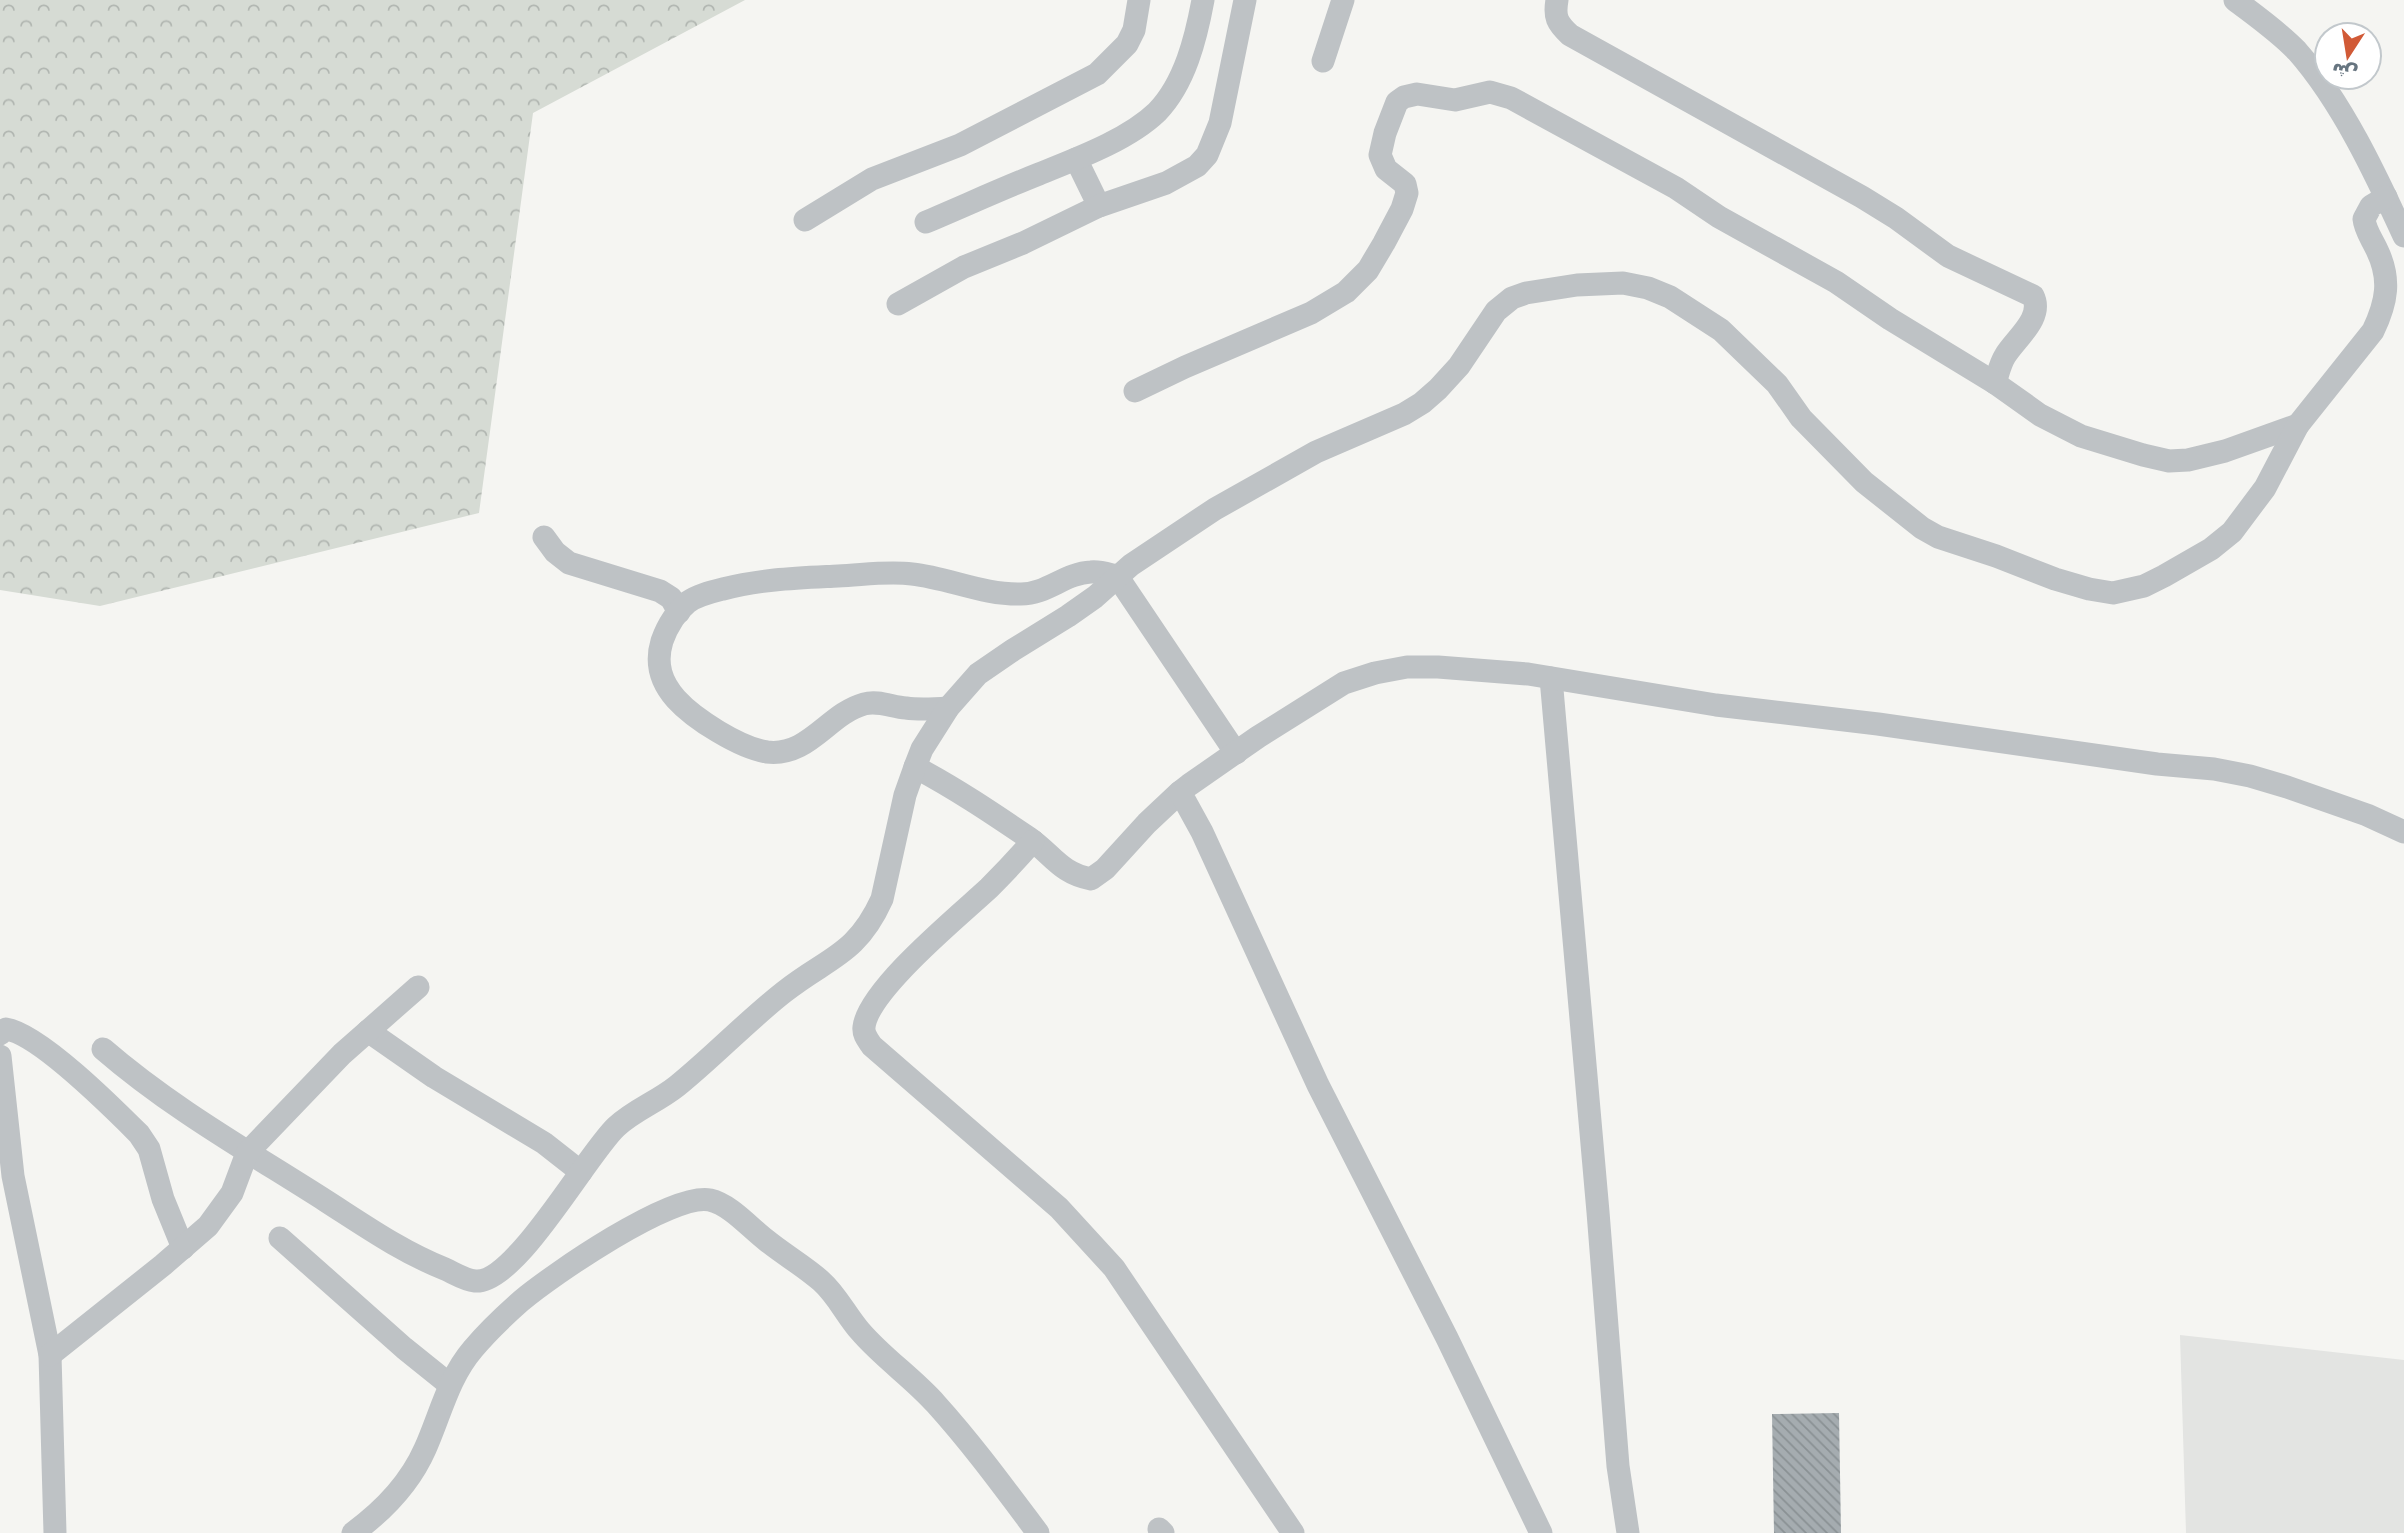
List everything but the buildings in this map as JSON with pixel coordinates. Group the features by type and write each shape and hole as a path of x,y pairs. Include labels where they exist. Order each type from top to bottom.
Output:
{"street":[{"path":"805,220 872,179 960,145 1097,74 1126,44 1134,30 1139,0"},
{"path":"926,222 1076,159 1131,131 1156,113 1183,69 1196,38 1203,0"},
{"path":"898,304 964,267 1024,243 1098,206 1179,176 1197,166 1207,155 1220,123 1245,0"},
{"path":"1323,61 1343,0"},
{"path":"1557,0 1555,18 1570,34 1861,197 1948,256 2033,296 2036,304 2031,322 2005,356 1995,383"},
{"path":"2235,0 2296,50 2319,80 2366,157 2404,236"},
{"path":"1135,391 1311,313 1346,292 1368,270 1405,200 1405,184 1386,169 1380,155 1397,102 1413,94 1455,100 1490,92 1511,98 1676,188 1719,217 1836,282 1890,319 1995,383 2040,415 2081,436 2169,461 2207,456 2298,425"},
{"path":"1076,159 1098,206"},
{"path":"103,1049 144,1082 247,1153 383,1239 422,1260 474,1281 490,1276 522,1250 614,1129 631,1114 674,1088 782,993 838,957 856,942 882,899 905,795 922,749 948,708 964,689 986,669 1096,597 1117,576 1214,509 1316,452 1404,414 1422,403 1459,366 1496,311 1512,298 1526,293 1577,285 1623,283 1648,288 1670,297 1721,330 1777,384 1801,418 1864,482 1922,528 1938,537 2045,575 2101,592 2126,591 2164,576 2210,549 2232,532 2264,488 2298,425 2373,331 2385,302 2387,276 2364,219 2371,206 2386,197"},
{"path":"544,537 555,552 569,563 660,590 671,598 679,611"},
{"path":"948,708 864,704 855,707 807,742 790,750 766,751 751,748 721,732 680,703 664,682 658,658 671,621 689,602 707,593 751,582 886,573 912,574 979,590 1023,594 1045,590 1084,573 1093,572 1117,576 1236,753"},
{"path":"915,767 977,803 1033,841 1073,875 1091,879 1105,869 1180,792 1344,683 1407,667 1438,667 1528,674 1716,705 2214,769 2249,775 2299,791 2367,815 2404,832"},
{"path":"1551,678 1618,1466 1628,1533"},
{"path":"1180,792 1202,832 1318,1085 1447,1338 1541,1533"},
{"path":"1033,841 987,889 913,958 872,1007 866,1019 864,1034 873,1046 1059,1208 1114,1268 1293,1533"},
{"path":"50,1355 208,1226 226,1203 247,1153 342,1054 418,987"},
{"path":"0,1034 4,1029 9,1029 36,1042 139,1134 149,1149 163,1199 183,1248"},
{"path":"368,1031 442,1083 544,1143 582,1172"},
{"path":"0,1056 13,1176 50,1355 55,1533"},
{"path":"354,1533 383,1508 408,1479 426,1449 450,1385 470,1352 495,1325 523,1299 564,1269 653,1216 692,1200 709,1200 727,1208 827,1287 861,1332 934,1402 970,1443 1038,1533"},
{"path":"280,1238 404,1348 450,1385"}],"shaded area":[{"path":"2180,1335 2404,1360 2404,1533 2186,1533"}],"green space":[{"path":"0,0 745,0 533,113 479,513 100,606 0,590"}]}
